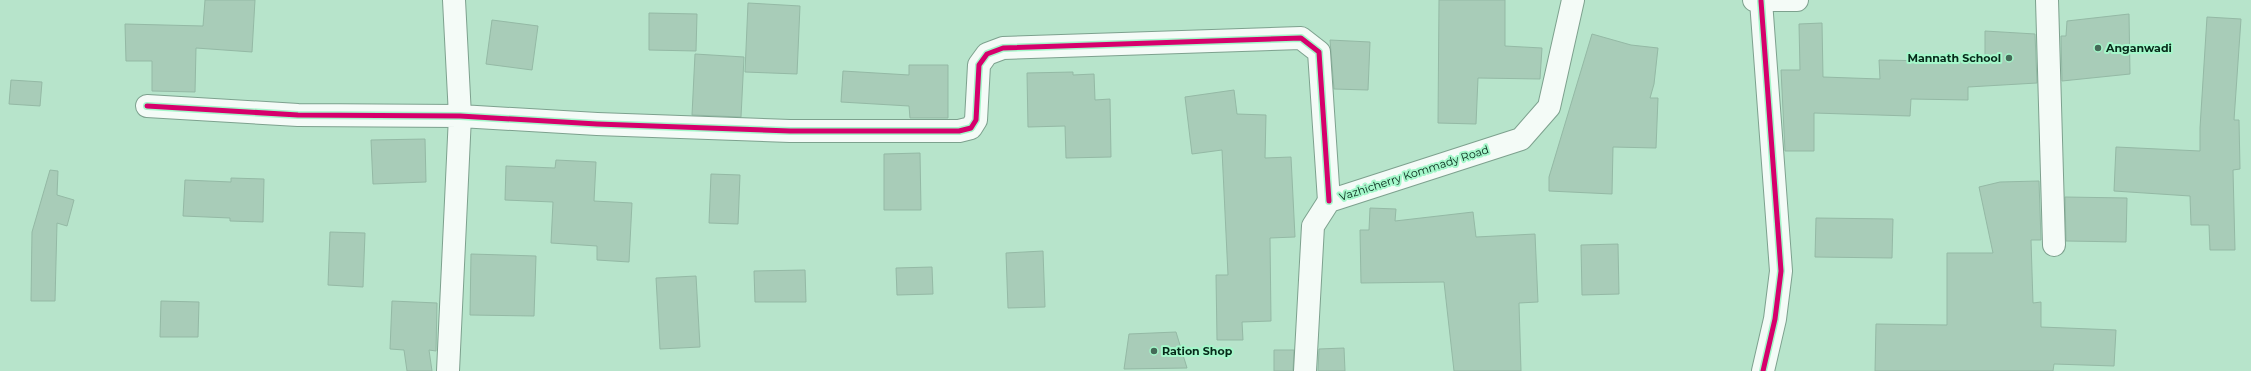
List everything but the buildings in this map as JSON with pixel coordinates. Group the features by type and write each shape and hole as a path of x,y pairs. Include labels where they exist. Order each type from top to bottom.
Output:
{"street":[{"path":"448,371 460,116 454,0"},
{"name":"Vazhicherry Kommady Road","path":"1305,371 1313,226 1329,201 1521,139 1549,106 1573,0"},
{"path":"1762,371 1775,319 1781,271 1758,0 1797,0"},
{"path":"2047,0 2054,246"},
{"path":"147,106 298,115 460,116 597,124 790,131 959,131 971,128 976,120 979,65 987,54 1003,48 1301,38 1319,52 1329,201"}],"cycle path":[{"path":"1761,1 1781,271 1775,319 1763,371"},
{"path":"147,106 298,115 460,116 597,124 790,131 959,131 971,128 976,120 979,65 987,54 1003,48 1301,38 1319,52 1329,201"}],"place":[{"name":"Anganwadi","path":"2098,48"},
{"name":"Mannath School","path":"2009,58"},
{"name":"Ration Shop","path":"1154,351"}]}
